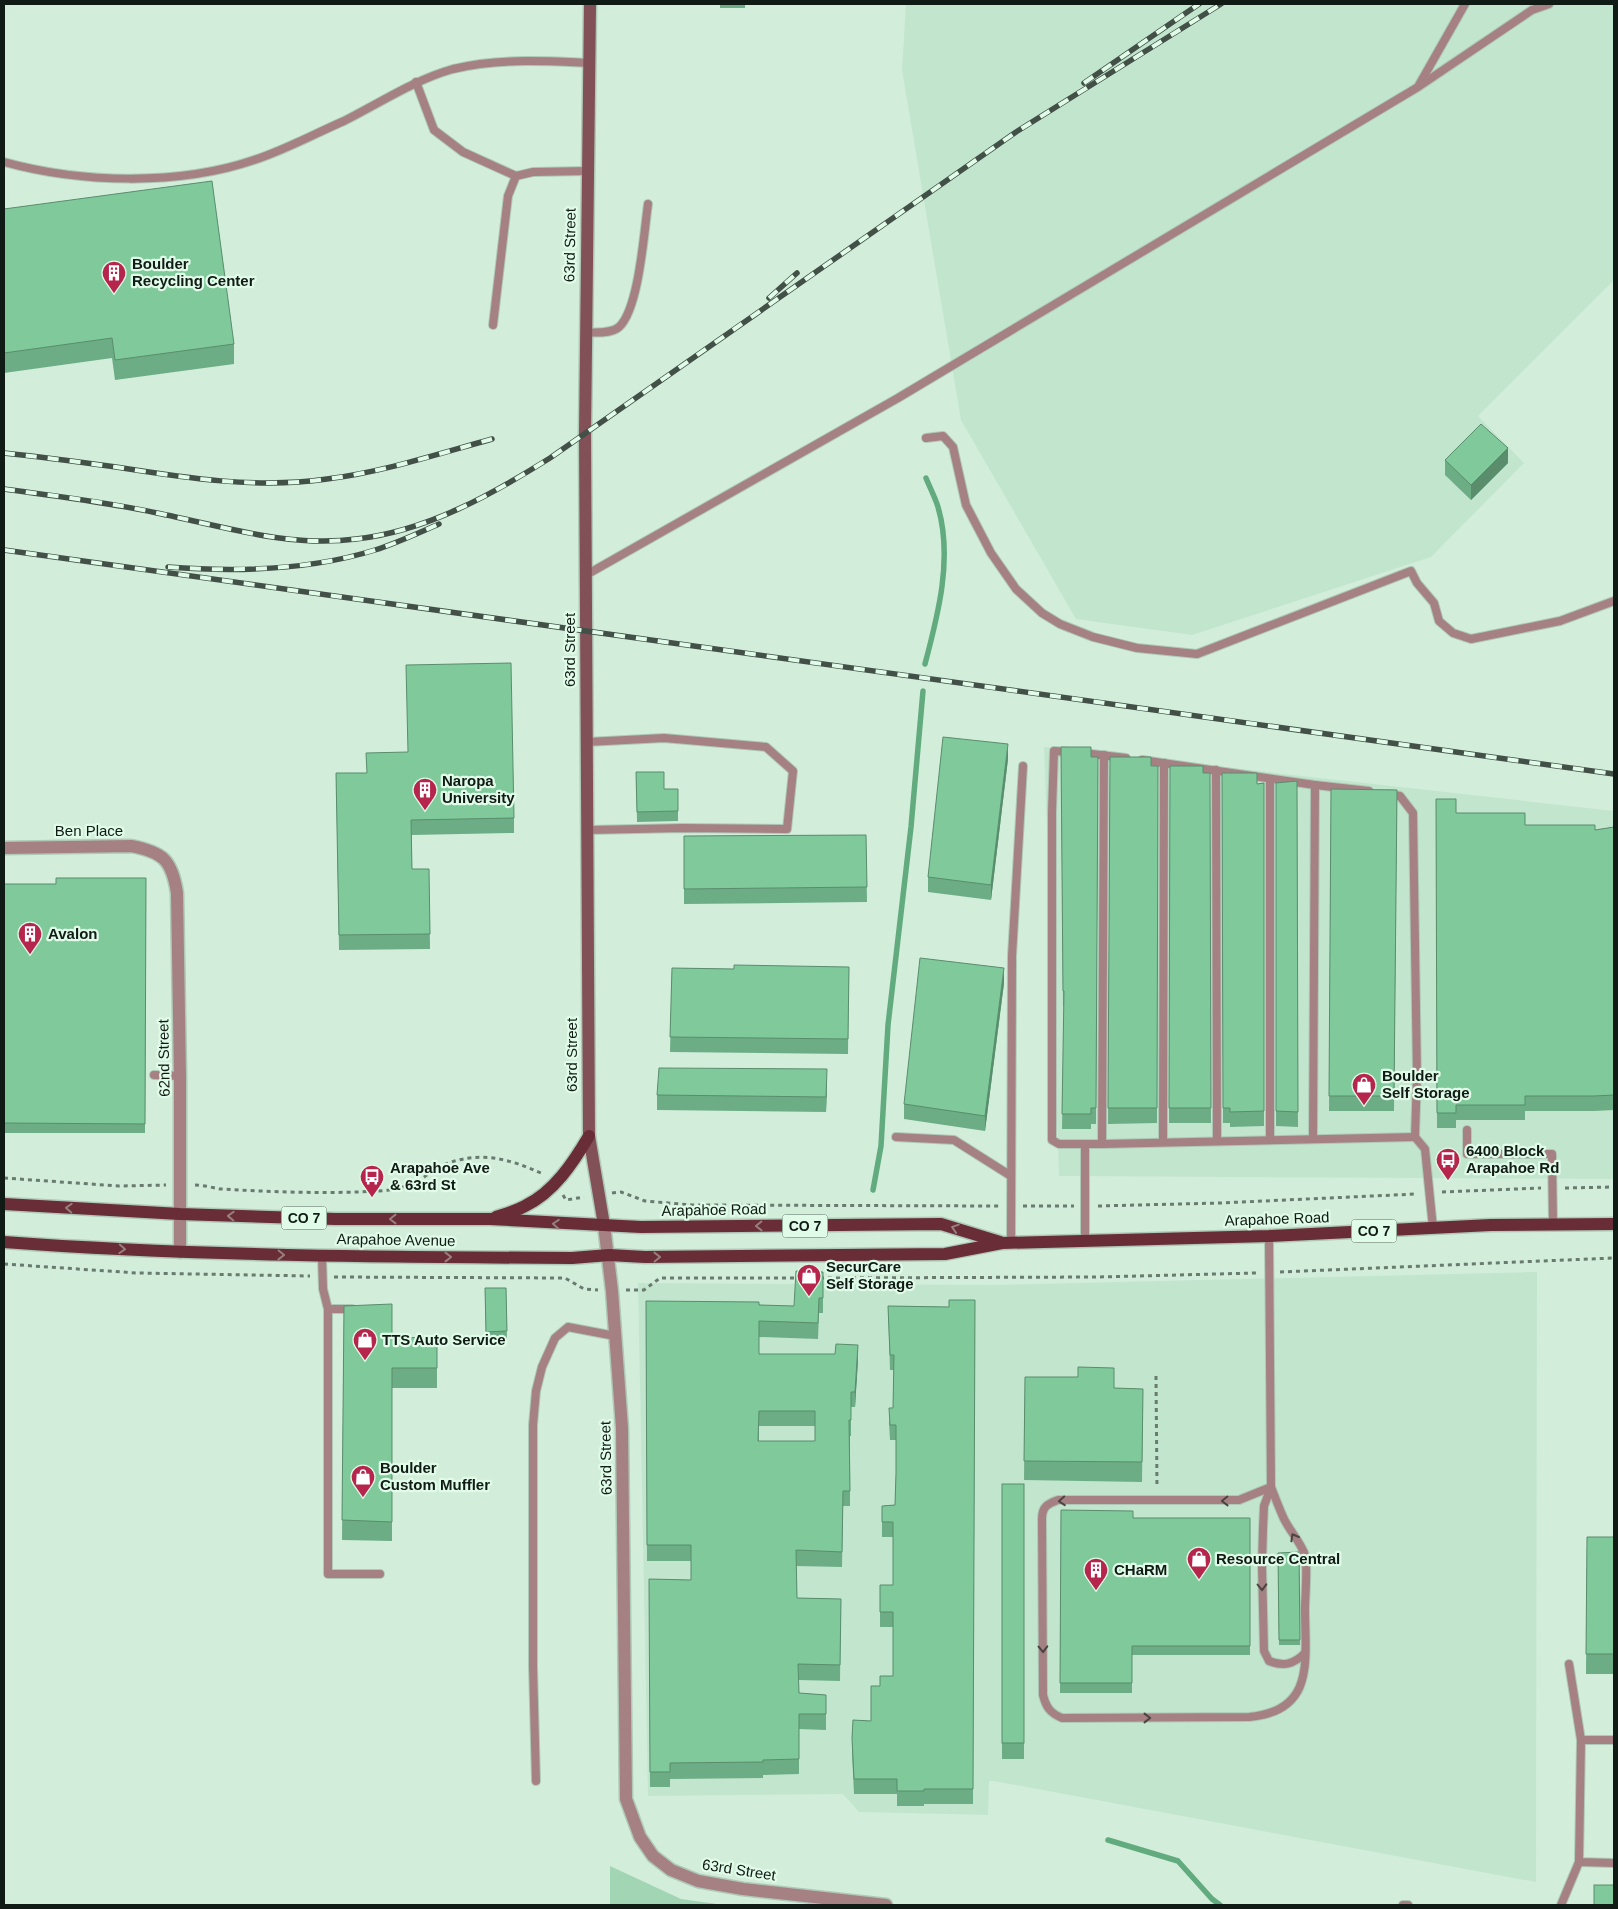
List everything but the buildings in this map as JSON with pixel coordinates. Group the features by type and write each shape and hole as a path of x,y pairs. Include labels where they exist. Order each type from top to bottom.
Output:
{"main road":[{"path":"490,1219 524,1207 538,1199 574,1162 589,1136"},
{"name":"Arapahoe Avenue","path":"4,1204 180,1214 335,1219 490,1219 567,1225 604,1225"},
{"name":"Arapahoe Road","path":"604,1225 650,1227 941,1224 1006,1243"},
{"name":"Arapahoe Road","path":"608,1255 655,1257 945,1254 1006,1243 1269,1236 1553,1224 1614,1224"},
{"name":"Arapahoe Avenue","path":"4,1242 180,1252 322,1256 572,1258 608,1255"}],"street":[{"name":"63rd Street","path":"590,4 586,333 589,1136 608,1255 622,1428 626,1799 640,1837 653,1856 671,1870 698,1881 743,1889 886,1905"},
{"name":"Ben Place","path":"4,848 130,846 146,849 158,855 169,864"},
{"name":"62nd Street","path":"169,864 175,879 177,893 180,1252"}],"lane":[{"path":"1418,87 1465,4"},
{"path":"586,575 860,420 1418,87 1532,10 1549,4"},
{"path":"4,162 28,169 119,180 189,176 253,160 269,154 370,108 416,82 454,69 510,60 589,63"},
{"path":"416,82 434,130 463,152 516,176 533,172 587,171"},
{"path":"493,326 508,196 516,176"},
{"path":"586,333 610,331 620,326 632,304 648,204"},
{"path":"926,438 943,436 953,447 966,505 991,553 1016,589 1042,613 1060,624 1093,637 1137,648 1197,654 1411,571 1434,603 1439,621 1453,633 1471,639 1560,621 1614,601"},
{"path":"587,742 664,738 766,747 793,771 786,829 683,828 588,830"},
{"path":"1415,1137 1102,1144 1059,1144 1052,1140 1052,812 1054,751 1104,755 1400,796 1413,813 1418,1076 1415,1137 1425,1148 1433,1228"},
{"path":"1102,1144 1104,755"},
{"path":"1163,1142 1164,764"},
{"path":"1006,1243 1011,1206 1012,956 1023,766"},
{"path":"1216,770 1217,1141"},
{"path":"1270,779 1270,1139"},
{"path":"1313,1138 1315,785"},
{"path":"154,1075 180,1076"},
{"path":"1467,1130 1467,1154 1552,1154 1553,1224"},
{"path":"896,1137 954,1140 1011,1176"},
{"path":"1085,1144 1085,1241"},
{"path":"1269,1236 1271,1487 1264,1506 1263,1529 1264,1650 1269,1661 1278,1664 1289,1664 1305,1653"},
{"path":"322,1256 323,1289 328,1309 328,1574 380,1574"},
{"path":"328,1309 364,1309"},
{"path":"536,1781 532,1541 533,1425 536,1392 542,1367 555,1338 568,1328 615,1336"},
{"path":"1271,1487 1283,1517 1305,1556 1305,1653 1302,1684 1293,1699 1281,1709 1266,1716 1249,1717 1062,1718 1055,1716 1046,1708 1043,1696 1042,1510 1047,1504 1058,1500 1238,1500 1271,1487"},
{"path":"1562,1905 1579,1862 1581,1740 1569,1664"},
{"path":"1581,1740 1614,1740"},
{"path":"1579,1862 1614,1863"}],"path":[{"path":"4,1178 119,1186 180,1184 207,1186 218,1189 272,1192 380,1191 412,1184 440,1166 470,1158 494,1156 519,1163 544,1175 554,1184 566,1200 622,1192 645,1202 692,1205 1085,1206 1220,1203 1429,1193 1614,1187"},
{"path":"814,1278 1098,1278 1614,1258"},
{"path":"4,1264 137,1273 565,1278 584,1289 612,1291 644,1290 660,1278 804,1278"},
{"path":"1156,1376 1157,1501"}],"shaded area":[{"path":"906,4 1614,4 1614,280 1478,416 1524,463 1431,557 1192,635 1076,619 961,420 902,70"},
{"name":"Boulder Self Storage","path":"1044,747 1614,811 1614,1179 1059,1176"},
{"path":"1537,1272 1536,1882 994,1781 989,1781 988,1815 859,1812 843,1794 648,1796 638,1283 993,1285"},
{"path":"610,1866 681,1899 724,1905 610,1905"}],"waterway":[{"path":"925,664 939,606 944,566 942,526 938,507 926,478"},
{"path":"873,1190 881,1146 888,1025 911,827 923,691"},
{"path":"1108,1840 1178,1861 1212,1899 1220,1905"}],"railway":[{"path":"1084,83 1199,4"},
{"path":"4,489 119,506 256,534 306,541 331,541 382,535 433,520 481,498 550,458 1016,132 1221,4"},
{"path":"769,298 797,273"},
{"path":"4,453 221,481 274,483 327,479 369,472 492,439"},
{"path":"168,567 246,569 325,562 375,550 439,524"},
{"path":"4,550 1614,774"}],"place":[{"name":"Boulder Recycling Center","path":"114,294"},
{"name":"Naropa University","path":"425,811"},
{"name":"Avalon","path":"30,955"},
{"name":"Boulder Self Storage","path":"1364,1106"},
{"name":"6400 Block Arapahoe Rd","path":"1448,1181"},
{"name":"Arapahoe Ave & 63rd St","path":"372,1198"},
{"name":"SecurCare Self Storage","path":"809,1297"},
{"name":"TTS Auto Service","path":"365,1361"},
{"name":"Boulder Custom Muffler","path":"363,1498"},
{"name":"Resource Central","path":"1199,1580"},
{"name":"CHaRM","path":"1096,1591"}]}
